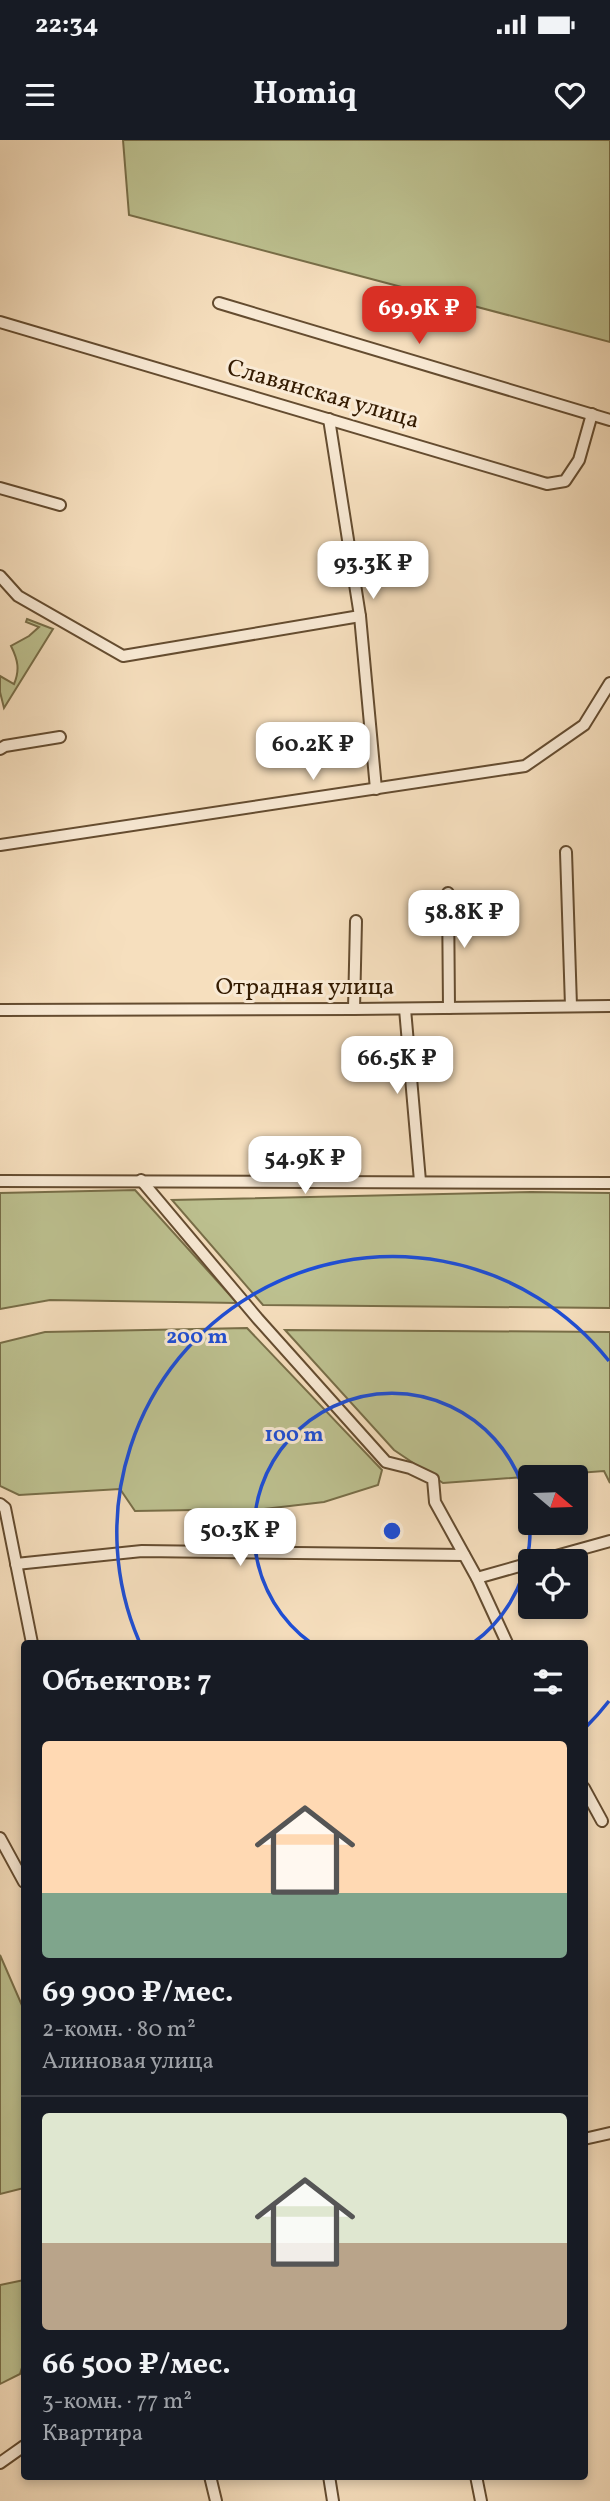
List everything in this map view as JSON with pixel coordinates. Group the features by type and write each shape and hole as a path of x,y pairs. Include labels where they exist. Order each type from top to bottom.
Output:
{"street":[{"path":"219,303 610,420"},
{"name":"Славянская улица","path":"0,322 547,484 565,481 579,460 592,414"},
{"path":"329,419 360,616 376,789"},
{"path":"0,488 60,505"},
{"path":"0,576 18,596 123,656 360,616"},
{"path":"0,845 525,766 584,725 610,683"},
{"path":"0,749 60,737"},
{"path":"566,852 570,1006"},
{"path":"448,893 449,1008"},
{"path":"354,1009 356,921"},
{"name":"Отрадная улица","path":"0,1010 610,1006"},
{"path":"405,1009 420,1181"},
{"path":"141,1180 258,1319 386,1462 410,1468 433,1479 435,1502 477,1578 506,1640"},
{"path":"0,1181 610,1183"},
{"path":"3,1506 31,1640"},
{"path":"581,1549 610,1541"},
{"path":"16,1564 142,1551 464,1555"},
{"path":"477,1578 518,1566"},
{"path":"588,1795 602,1821"},
{"path":"0,1838 21,1876"},
{"path":"588,2138 610,2133"},
{"path":"0,2463 21,2448"},
{"path":"211,2480 216,2501"},
{"path":"329,2480 332,2501"},
{"path":"477,2480 481,2501"}],"green space":[{"path":"123,140 610,140 610,342 129,215"},
{"path":"27,619 53,629 4,708 0,676 14,684 18,670 11,646 39,627 26,622"},
{"path":"135,1190 237,1303 50,1300 0,1309 0,1193"},
{"path":"531,1192 610,1193 610,1308 263,1305 172,1200"},
{"path":"247,1328 382,1470 378,1485 324,1502 264,1509 135,1511 120,1489 19,1495 0,1486 0,1343 45,1332"},
{"path":"285,1330 610,1332 610,1483 604,1471 588,1472 588,1465 518,1465 518,1477 443,1483 394,1450"},
{"path":"0,1955 21,2003 21,2189 0,2194"},
{"path":"21,2281 21,2371 20,2374 0,2384 0,2285"}]}
